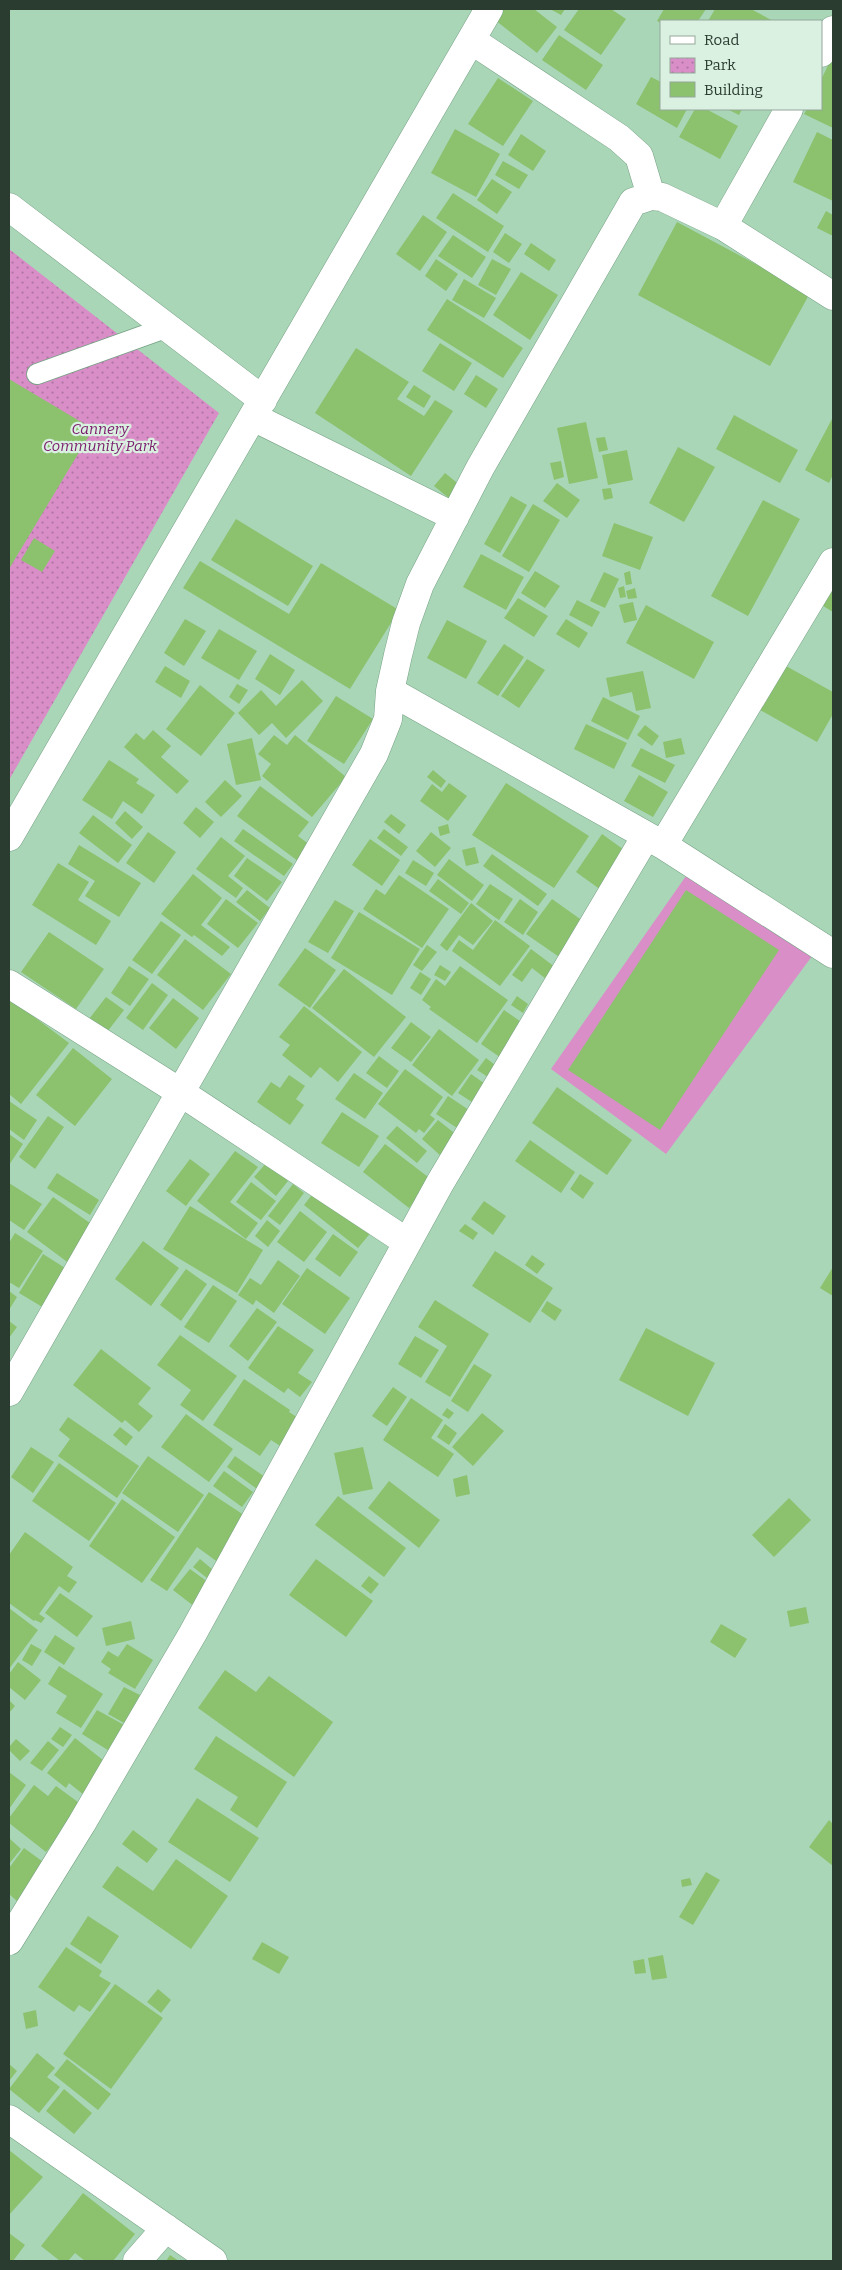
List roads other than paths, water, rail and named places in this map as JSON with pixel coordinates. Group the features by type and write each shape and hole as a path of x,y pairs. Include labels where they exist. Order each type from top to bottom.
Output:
{"street":[{"path":"9,837 489,9"},
{"path":"822,51 833,30"},
{"path":"471,40 620,138 639,156 651,196"},
{"path":"723,226 788,110"},
{"path":"9,1392 374,754 388,718 390,691 406,623 417,592 480,468 633,202 651,196 662,197 723,226 833,296"},
{"path":"9,207 168,327 258,408 455,517"},
{"path":"9,1941 82,1823 193,1633 440,1183 655,840 833,562"},
{"path":"390,691 655,840 833,954"},
{"path":"9,984 180,1092 407,1242"},
{"path":"9,2119 213,2261"},
{"path":"138,2261 166,2228"}],"lane":[{"path":"37,374 168,327"}],"park label":[{"name":"Cannery Community Park","path":"100,438"}]}
